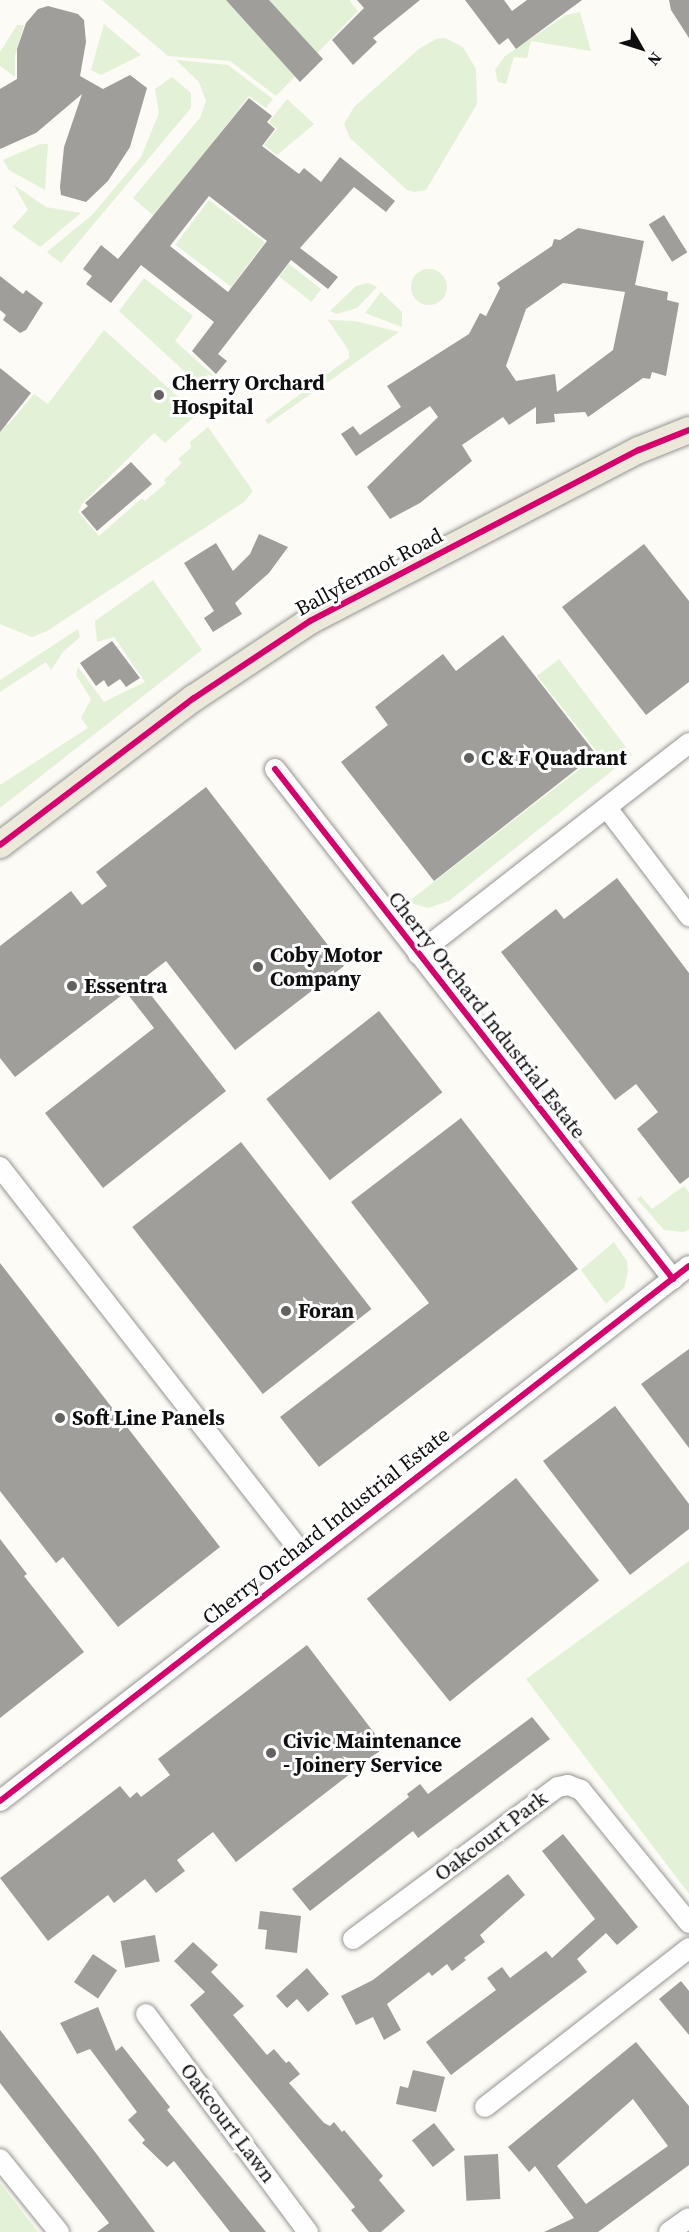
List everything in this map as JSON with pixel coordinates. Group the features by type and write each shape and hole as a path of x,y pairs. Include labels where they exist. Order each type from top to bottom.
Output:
{"main road":[{"name":"Ballyfermot Road","path":"0,845 194,698 310,621 639,450 689,430"}],"street":[{"name":"Cherry Orchard Industrial Estate","path":"418,954 689,743"},
{"name":"Cherry Orchard Industrial Estate","path":"275,769 673,1279"},
{"path":"607,807 689,916"},
{"name":"Cherry Orchard Industrial Estate","path":"0,1167 308,1561"},
{"name":"Cherry Orchard Industrial Estate","path":"0,1801 689,1266"},
{"name":"Oakcourt Park","path":"353,1939 558,1786 568,1785 581,1790 689,1923"},
{"path":"485,2107 689,1948"},
{"name":"Oakcourt Lawn","path":"146,2014 308,2232"},
{"path":"0,2159 59,2232"},
{"path":"669,2232 689,2218"}],"green space":[{"path":"102,0 349,0 358,11 276,96 230,61 168,56"},
{"path":"580,12 591,51 531,41 527,58 514,57 506,84 498,82 495,70 505,56 566,15"},
{"path":"104,24 141,55 101,75 91,70"},
{"path":"17,25 24,25 15,56 15,77 0,66 0,52"},
{"path":"445,38 463,47 476,69 477,104 426,190 414,192 407,190 350,138 344,124 354,107 419,49 436,39"},
{"path":"176,60 228,65 273,99 266,108 249,96 155,217 133,198 200,118 206,101 199,82"},
{"path":"172,77 191,93 191,108 61,263 47,252 92,215 141,157 159,113 155,89"},
{"path":"287,99 314,124 277,155 264,145 277,129 269,122"},
{"path":"40,144 48,144 45,190 9,170 3,160"},
{"path":"14,185 46,207 81,213 40,247 12,227 28,210"},
{"path":"209,200 265,242 231,287 175,245"},
{"path":"289,264 321,289 311,302 279,277"},
{"path":"429,269 442,274 447,287 442,300 429,305 416,300 411,287 416,274"},
{"path":"144,278 193,316 175,341 214,376 196,382 119,311"},
{"path":"368,283 377,287 357,308 337,314 330,311 356,286"},
{"path":"381,292 402,312 402,327 365,313"},
{"path":"328,320 355,321 399,332 268,424 265,420 349,358 349,351"},
{"path":"104,330 197,414 165,443 154,433 83,503 78,512 99,536 142,498 145,501 166,483 164,480 182,463 178,459 191,448 190,442 208,427 253,491 244,502 47,631 32,637 0,624 0,419 8,425 34,394 48,404"},
{"path":"153,580 202,650 0,808 0,785 88,728 81,718 91,699 76,675 78,667 104,702 145,682 114,637 97,642 95,621"},
{"path":"78,629 80,637 63,652 51,670 46,662 0,692 0,680"},
{"path":"559,659 632,755 449,901 428,908 408,902 599,754 537,676"},
{"path":"684,1186 689,1192 689,1230 683,1232 664,1230 637,1199 641,1196 652,1209"},
{"path":"614,1242 627,1261 628,1272 624,1288 606,1304 581,1270"},
{"path":"689,1561 689,1894 526,1679"},
{"path":"0,2183 38,2232 0,2232"}],"building":[{"path":"226,0 269,0 323,59 300,82"},
{"path":"357,0 420,0 373,38 377,42 353,65 332,40 364,8"},
{"path":"465,0 504,0 512,11 527,0 582,0 516,49 508,38 499,45"},
{"path":"669,0 689,0 689,38 671,10"},
{"path":"48,6 78,14 84,20 86,42 80,76 103,89 130,75 147,88 130,147 108,181 86,202 61,195 60,187 64,147 82,94 36,133 0,149 0,89 17,79 17,49 26,23 38,9"},
{"path":"249,98 272,116 267,122 275,129 262,146 299,174 304,168 321,182 340,157 395,201 386,212 354,187 300,248 338,277 328,289 291,260 218,354 227,361 216,374 192,351 214,322 141,265 111,303 86,284 92,276 83,269 101,245 118,259","holes":["209,196 267,241 228,292 170,246"]},
{"path":"664,215 687,252 672,262 649,225"},
{"path":"578,228 644,241 635,285 668,292 667,300 679,303 666,376 652,372 650,379 643,378 588,417 585,412 554,414 555,422 536,424 536,407 509,425 503,417 462,445 472,461 420,503 390,519 367,487 438,417 430,406 356,456 341,434 353,426 360,435 401,407 387,386 469,334 480,313 486,316 500,288 497,283 552,246 554,239 560,240","holes":["563,283 625,292 613,350 557,392 555,374 516,381 506,366 526,309"]},
{"path":"0,276 23,294 26,290 43,303 26,330 20,333 3,320 6,315 0,310"},
{"path":"0,368 31,393 0,432"},
{"path":"131,462 152,484 97,531 81,512 88,506 85,503"},
{"path":"259,534 288,547 269,573 235,603 242,614 213,632 204,618 214,611 184,563 216,543 233,571 250,554"},
{"path":"644,544 689,601 689,682 646,715 562,607"},
{"name":"C & F Quadrant","path":"503,635 596,754 434,881 341,762 388,725 375,707 443,654 456,671"},
{"path":"112,641 140,678 126,687 120,679 108,687 104,680 96,686 80,663"},
{"path":"206,787 344,966 235,1050 166,961 140,981 226,1091 103,1188 45,1113 154,1028 126,992 15,1077 0,1058 0,946 71,891 82,905 107,886 96,872"},
{"path":"617,878 689,973 689,1177 680,1184 637,1129 658,1112 636,1084 615,1100 501,952 556,909 564,919"},
{"path":"379,1011 442,1092 330,1180 266,1099"},
{"path":"461,1118 578,1269 319,1467 280,1417 429,1303 351,1202"},
{"path":"241,1142 372,1309 263,1394 132,1227"},
{"name":"Soft Line Panels","path":"0,1263 220,1547 118,1627 63,1557 56,1563 0,1491"},
{"path":"689,1349 689,1448 641,1384"},
{"path":"615,1406 689,1504 689,1529 630,1575 543,1461"},
{"path":"516,1478 599,1581 450,1701 367,1599"},
{"path":"0,1539 27,1574 24,1576 84,1652 0,1718"},
{"path":"307,1645 385,1747 236,1862 213,1832 177,1860 185,1871 156,1893 145,1879 114,1903 108,1895 48,1941 0,1878 120,1786 130,1798 137,1792 141,1797 170,1775 158,1759"},
{"path":"532,1717 550,1739 418,1838 413,1831 310,1911 292,1889 409,1797 407,1794 420,1784 428,1794"},
{"path":"563,1834 638,1927 617,1945 606,1933 577,1959 587,1972 451,2075 426,2042 496,1990 487,1978 502,1967 510,1978 546,1951 552,1958 595,1919 542,1851"},
{"path":"508,1874 525,1895 480,1935 485,1942 464,1958 466,1960 452,1971 447,1964 432,1976 429,1972 387,2004 401,2030 384,2040 373,2017 356,2025 341,1996 373,1980"},
{"path":"260,1911 301,1916 297,1953 265,1949 267,1930 258,1929"},
{"path":"155,1935 160,1962 125,1968 121,1941"},
{"path":"193,1942 218,1965 211,1972 244,2006 233,2015 267,2055 274,2049 286,2063 289,2061 300,2074 289,2083 324,2123 330,2126 334,2122 342,2132 344,2130 383,2176 379,2180 405,2211 381,2232 369,2232 351,2210 355,2207 190,2005 205,1992 174,1961"},
{"path":"93,1954 117,1970 98,1998 74,1982"},
{"path":"307,1968 329,1994 308,2012 297,1999 287,2008 276,1996"},
{"path":"681,1981 689,1991 689,2035 659,1999"},
{"path":"98,2007 116,2051 122,2046 170,2107 167,2110 266,2232 230,2232 174,2161 167,2167 142,2143 145,2140 128,2120 137,2112 90,2049 77,2054 60,2023"},
{"path":"0,2030 155,2232 97,2232 109,2223 0,2083"},
{"path":"636,2042 689,2106 689,2165 598,2232 544,2232 574,2218 535,2166 529,2172 508,2147","holes":["633,2099 668,2146 586,2204 557,2166"]},
{"path":"413,2070 445,2077 436,2112 396,2104 400,2086 408,2088"},
{"path":"434,2123 455,2150 433,2167 412,2140"},
{"path":"498,2154 500,2199 466,2201 464,2156"}],"cycle path":[{"path":"0,845 194,698 310,621 639,450 689,430"},
{"path":"275,769 673,1279"},
{"path":"0,1801 689,1266"}],"place":[{"name":"Cherry Orchard Hospital","path":"159,395"},
{"name":"C & F Quadrant","path":"469,758"},
{"name":"Coby Motor Company","path":"258,967"},
{"name":"Essentra","path":"72,986"},
{"name":"Foran","path":"286,1311"},
{"name":"Soft Line Panels","path":"60,1418"},
{"name":"Civic Maintenance - Joinery Service","path":"271,1753"}]}
